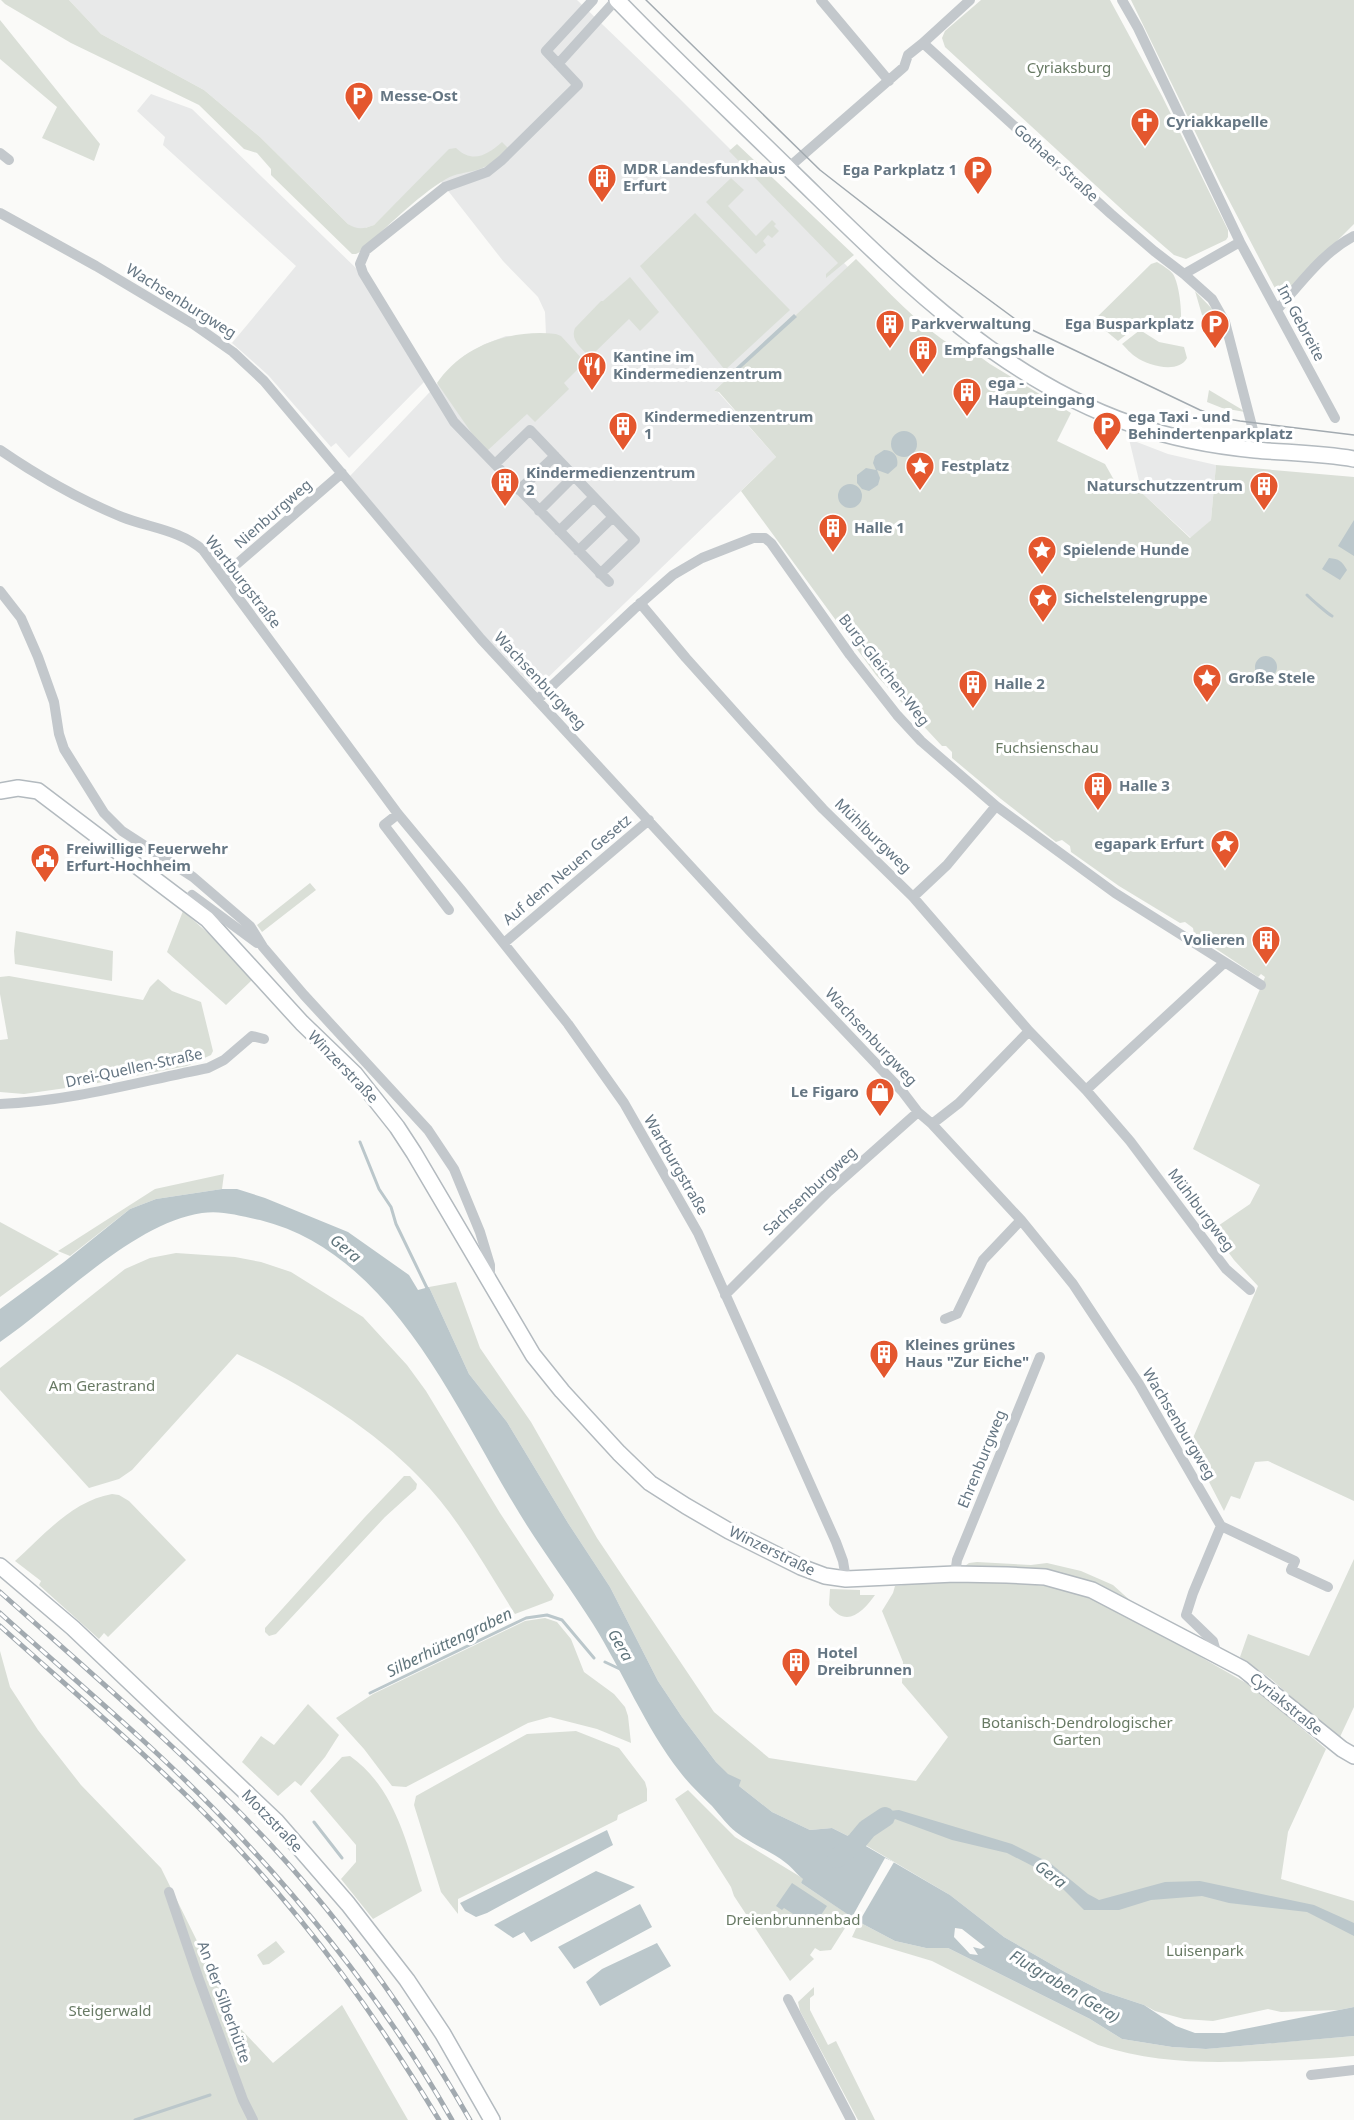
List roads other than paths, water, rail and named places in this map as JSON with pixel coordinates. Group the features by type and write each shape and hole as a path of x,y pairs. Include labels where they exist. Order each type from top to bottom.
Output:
{"street":[{"path":"593,0 546,51 578,85 502,160 487,172 444,187 366,250 360,264 363,273 454,422 609,582"},
{"path":"558,64 617,0 788,168 925,297 996,354 1054,389 1103,414 1149,430 1206,444 1354,459"},
{"path":"821,0 889,81"},
{"path":"788,168 889,81 904,67 908,55 970,0"},
{"name":"Im Gebreite","path":"1122,0 1138,28 1240,242 1335,418"},
{"name":"Gothaer Straße","path":"923,43 1111,214 1184,273 1212,299 1226,322 1253,430 1254,450"},
{"name":"Wachsenburgweg","path":"0,213 193,324 233,352 264,381 481,639 750,931 902,1091 918,1112 932,1124 1021,1220 1073,1284 1139,1384 1221,1526"},
{"path":"1277,309 1318,264 1344,241 1354,236"},
{"path":"1184,273 1240,242"},
{"path":"495,464 530,430 614,517 635,540 600,573"},
{"name":"Wartburgstraße","path":"0,450 87,502 125,518 185,537 203,550 398,814 504,943 585,1047 624,1103 698,1233 836,1542 843,1561 846,1579"},
{"path":"519,490 555,456"},
{"name":"Nienburgweg","path":"223,576 342,473"},
{"path":"539,510 574,476"},
{"path":"559,531 594,497"},
{"path":"578,551 614,517"},
{"name":"Burg-Gleichen-Weg","path":"537,700 673,575 686,567 753,538 765,538 771,543 850,655 897,715 921,741 996,806 1115,893 1261,985"},
{"name":"Winzerstraße","path":"0,591 21,618 38,657 54,702 64,749 104,813 122,831 193,877 250,926 262,947 394,1091 442,1149 454,1169 480,1232 490,1265 490,1285"},
{"name":"Mühlburgweg","path":"640,603 686,658 823,809 914,897 1029,1031 1086,1090 1130,1141 1226,1269 1250,1290"},
{"name":"Winzerstraße","path":"0,790 38,791 165,889 186,902 207,919 302,1023 355,1074 397,1127 447,1207 490,1285 533,1355 592,1425 650,1483 729,1531 801,1567 825,1576 846,1579 955,1574 1045,1577 1070,1582 1092,1590 1217,1654"},
{"path":"914,897 947,866 996,806"},
{"path":"398,814 384,825 449,910"},
{"name":"Auf dem Neuen Gesetz","path":"504,943 649,820"},
{"name":"Winzerstraße","path":"186,902 192,896 262,947"},
{"path":"1086,1090 1224,963"},
{"path":"932,1124 959,1103 1029,1031"},
{"name":"Drei-Quellen-Straße","path":"0,1104 85,1096 208,1068 224,1060 252,1036 264,1039"},
{"name":"Sachsenburgweg","path":"725,1295 828,1192 918,1112"},
{"path":"945,1319 957,1314 983,1260 1021,1220"},
{"name":"Ehrenburgweg","path":"955,1574 957,1560 1041,1357"},
{"path":"1217,1654 1213,1641 1186,1614 1221,1526 1295,1561 1291,1570 1328,1587"},
{"name":"Motzstraße","path":"0,1566 73,1628 276,1821 348,1904 407,1980 443,2034 492,2120"},
{"name":"Cyriakstraße","path":"1217,1654 1243,1669 1342,1749 1354,1756"},
{"name":"An der Silberhütte","path":"170,1892 243,2100 254,2120"},
{"path":"788,1999 851,2120"},
{"path":"1311,2075 1354,2070"}],"water":[{"path":"794,314 797,317 731,377 728,375"},
{"path":"904,431 913,435 917,444 913,453 904,457 895,453 891,444 895,435"},
{"path":"884,450 891,451 895,455 897,466 888,474 877,470 880,478 878,485 869,491 862,489 857,483 857,475 866,468 876,470 873,463 875,456"},
{"path":"850,484 859,487 862,496 859,505 850,508 841,505 838,496 841,487"},
{"path":"1354,520 1354,556 1338,546"},
{"path":"1329,558 1340,561 1347,570 1340,580 1322,569"},
{"path":"1266,656 1274,659 1277,667 1274,675 1266,678 1258,675 1255,667 1258,659"},
{"name":"Flutgraben (Gera)","path":"222,1189 237,1189 265,1198 348,1232 409,1275 418,1290 429,1287 469,1374 507,1422 610,1587 658,1681 716,1762 728,1774 741,1780 739,1786 772,1812 810,1830 832,1828 852,1838 950,1895 1004,1937 1102,1991 1144,2005 1176,2026 1195,2033 1224,2033 1354,2007 1354,2036 1206,2049 1172,2047 1122,2039 1090,2019 948,1948 926,1948 895,1941 859,1922 801,1883 803,1879 788,1865 733,1829 680,1772 656,1737 593,1624 522,1517 439,1375 411,1333 380,1296 345,1263 305,1237 260,1220 224,1213 202,1213 176,1220 149,1232 123,1248 0,1342 0,1309 130,1209 156,1199","holes":["955,1928 962,1929 985,1947 981,1949 973,1947 978,1955 970,1954 954,1937"]},
{"path":"899,1810 1012,1844 1050,1863 1088,1894 1099,1900 1165,1882 1200,1881 1314,1905 1354,1923 1354,1936 1307,1912 1229,1903 1202,1896 1151,1900 1119,1910 1084,1910 1048,1874 1007,1853 952,1840 895,1819 877,1823 865,1833 857,1829 870,1816"},
{"path":"607,1830 613,1845 487,1913 476,1917 465,1911 460,1903"},
{"path":"596,1871 635,1887 531,1942 524,1932 513,1938 494,1925"},
{"path":"792,1883 827,1906 813,1927 784,1908 782,1910 776,1906"},
{"path":"640,1904 652,1927 574,1969 558,1947"},
{"path":"657,1943 671,1966 600,2006 586,1982 602,1969"}],"waterway":[{"path":"1307,595 1332,616"},
{"path":"360,1142 379,1189 391,1207 396,1224 427,1288"},
{"name":"Silberhüttengraben","path":"370,1693 526,1618 547,1615 562,1620 594,1658"},
{"name":"Silberhüttengraben","path":"605,1662 622,1670"},
{"name":"Gera","path":"837,1858 867,1829 885,1817"},
{"name":"Silberhüttengraben","path":"314,1822 342,1858"},
{"name":"Silberhüttengraben","path":"135,2120 210,2095"}],"tram line":[{"path":"646,0 820,170 1026,327 1200,410 1222,418 1354,435"}],"railway":[{"path":"0,1592 173,1747 271,1845 327,1909 378,1977 426,2047 470,2120"},
{"path":"0,1613 163,1759 215,1810 281,1882 313,1919 373,1997 401,2037 452,2120"},
{"path":"0,1626 119,1732 206,1814 263,1875 344,1976 439,2120"}],"place":[{"name":"Messe-Ost","path":"359,122"},
{"name":"Cyriakkapelle","path":"1145,148"},
{"name":"Ega Parkplatz 1","path":"978,196"},
{"name":"MDR Landesfunkhaus Erfurt","path":"602,204"},
{"name":"Parkverwaltung","path":"890,350"},
{"name":"Ega Busparkplatz","path":"1215,350"},
{"name":"Empfangshalle","path":"923,376"},
{"name":"Kantine im Kindermedienzentrum","path":"592,392"},
{"name":"ega - Haupteingang","path":"967,418"},
{"name":"Kindermedienzentrum 1","path":"623,452"},
{"name":"ega Taxi - und Behindertenparkplatz","path":"1107,452"},
{"name":"Festplatz","path":"920,492"},
{"name":"Kindermedienzentrum 2","path":"505,508"},
{"name":"Naturschutzzentrum","path":"1264,512"},
{"name":"Halle 1","path":"833,554"},
{"name":"Spielende Hunde","path":"1042,576"},
{"name":"Sichelstelengruppe","path":"1043,624"},
{"name":"Große Stele","path":"1207,704"},
{"name":"Halle 2","path":"973,710"},
{"name":"Halle 3","path":"1098,812"},
{"name":"egapark Erfurt","path":"1225,870"},
{"name":"Freiwillige Feuerwehr Erfurt-Hochheim","path":"45,884"},
{"name":"Volieren","path":"1266,966"},
{"name":"Le Figaro","path":"880,1118"},
{"name":"Kleines grünes Haus \"Zur Eiche\"","path":"884,1380"},
{"name":"Hotel Dreibrunnen","path":"796,1688"}],"park label":[{"name":"Cyriaksburg","path":"1069,68"},
{"name":"Fuchsienschau","path":"1047,748"},
{"name":"Am Gerastrand","path":"102,1386"},
{"name":"Botanisch-Dendrologischer Garten","path":"1077,1732"},
{"name":"Dreienbrunnenbad","path":"793,1920"},
{"name":"Luisenpark","path":"1205,1951"},
{"name":"Steigerwald","path":"110,2011"}]}
